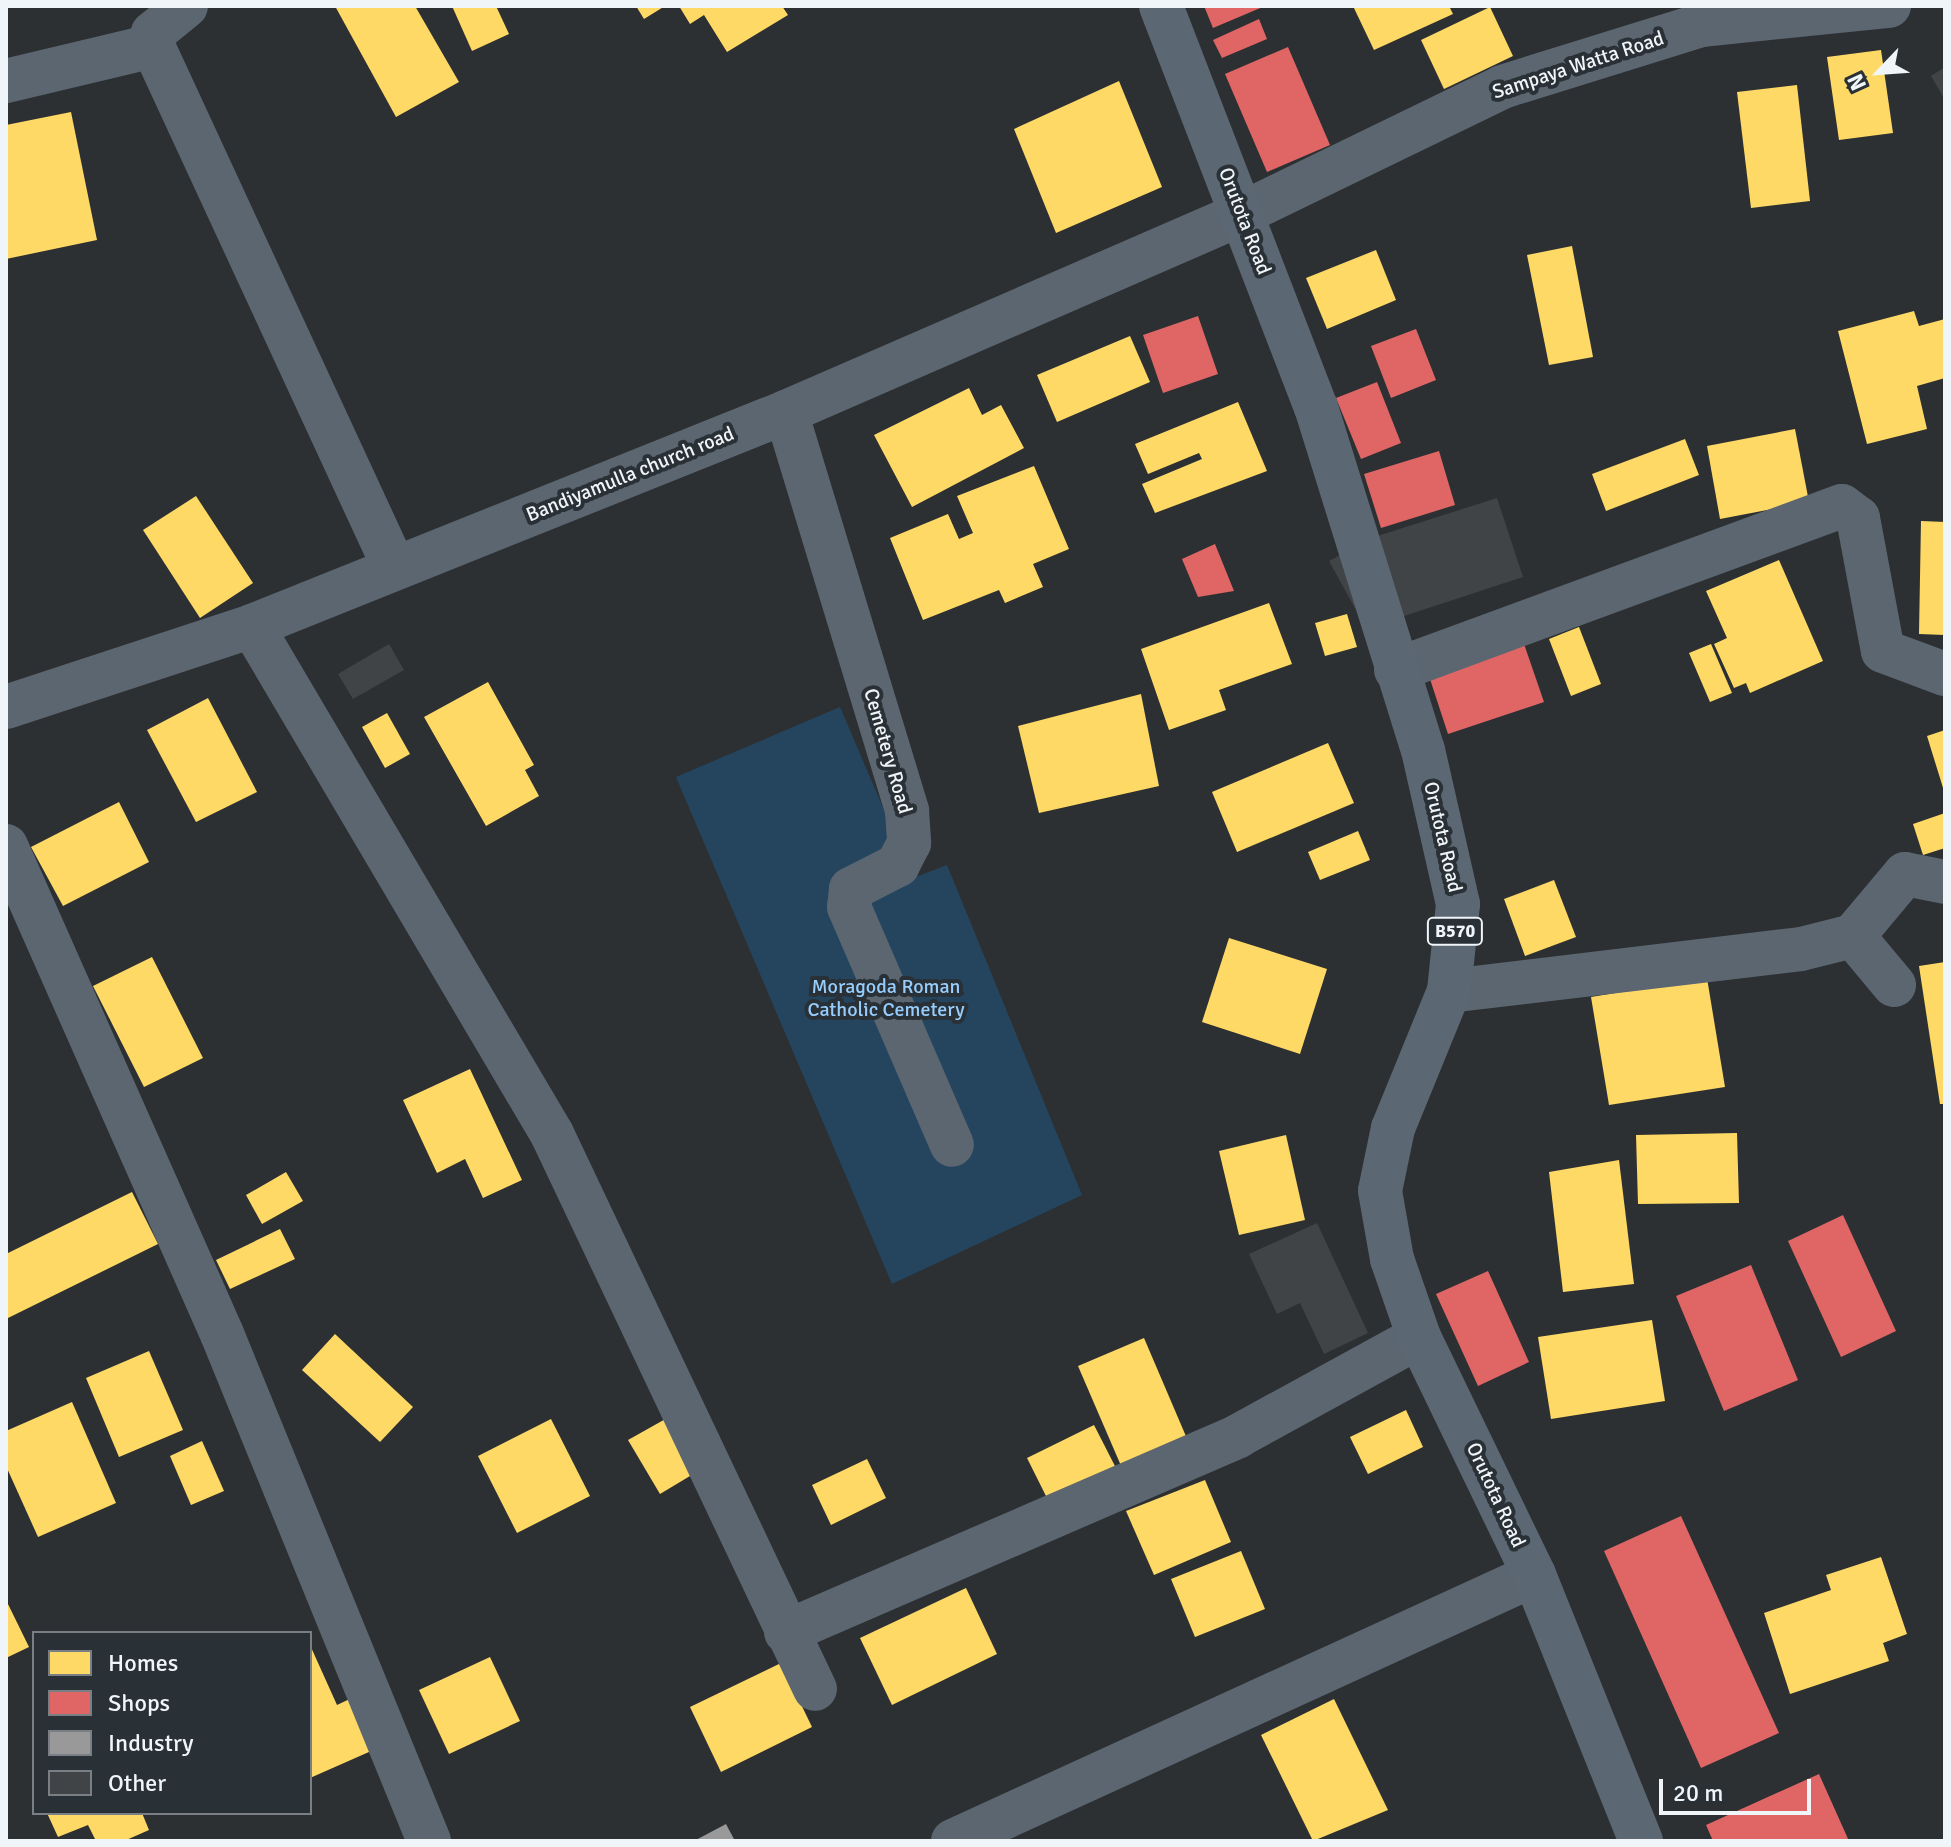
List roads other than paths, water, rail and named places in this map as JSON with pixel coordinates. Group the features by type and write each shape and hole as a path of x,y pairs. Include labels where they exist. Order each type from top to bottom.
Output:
{"main road":[{"name":"Orutota Road","path":"1161,6 1316,407 1423,750 1458,904 1449,991 1393,1128 1380,1191 1392,1259 1419,1337 1534,1575 1641,1841"}],"street":[{"name":"Sampaya Watta Road","path":"1243,213 1502,87 1701,25 1889,6"},
{"path":"6,81 159,23 394,567"},
{"name":"Bandiyamulla church road","path":"6,707 252,626 786,412 1243,213"},
{"name":"Cemetery Road","path":"786,412 907,811 909,843 898,865 851,889 849,907 952,1145"},
{"path":"1396,670 1842,506 1858,518 1883,651 1945,674"},
{"path":"252,626 552,1134 815,1689"},
{"path":"6,846 222,1334 429,1841"},
{"path":"1449,991 1801,949 1853,936 1905,874 1945,882"},
{"path":"1853,936 1894,985"},
{"path":"786,1632 1238,1436 1419,1337"},
{"path":"953,1841 1534,1575"}],"park label":[{"name":"Moragoda Roman Catholic Cemetery","path":"886,998"}]}
